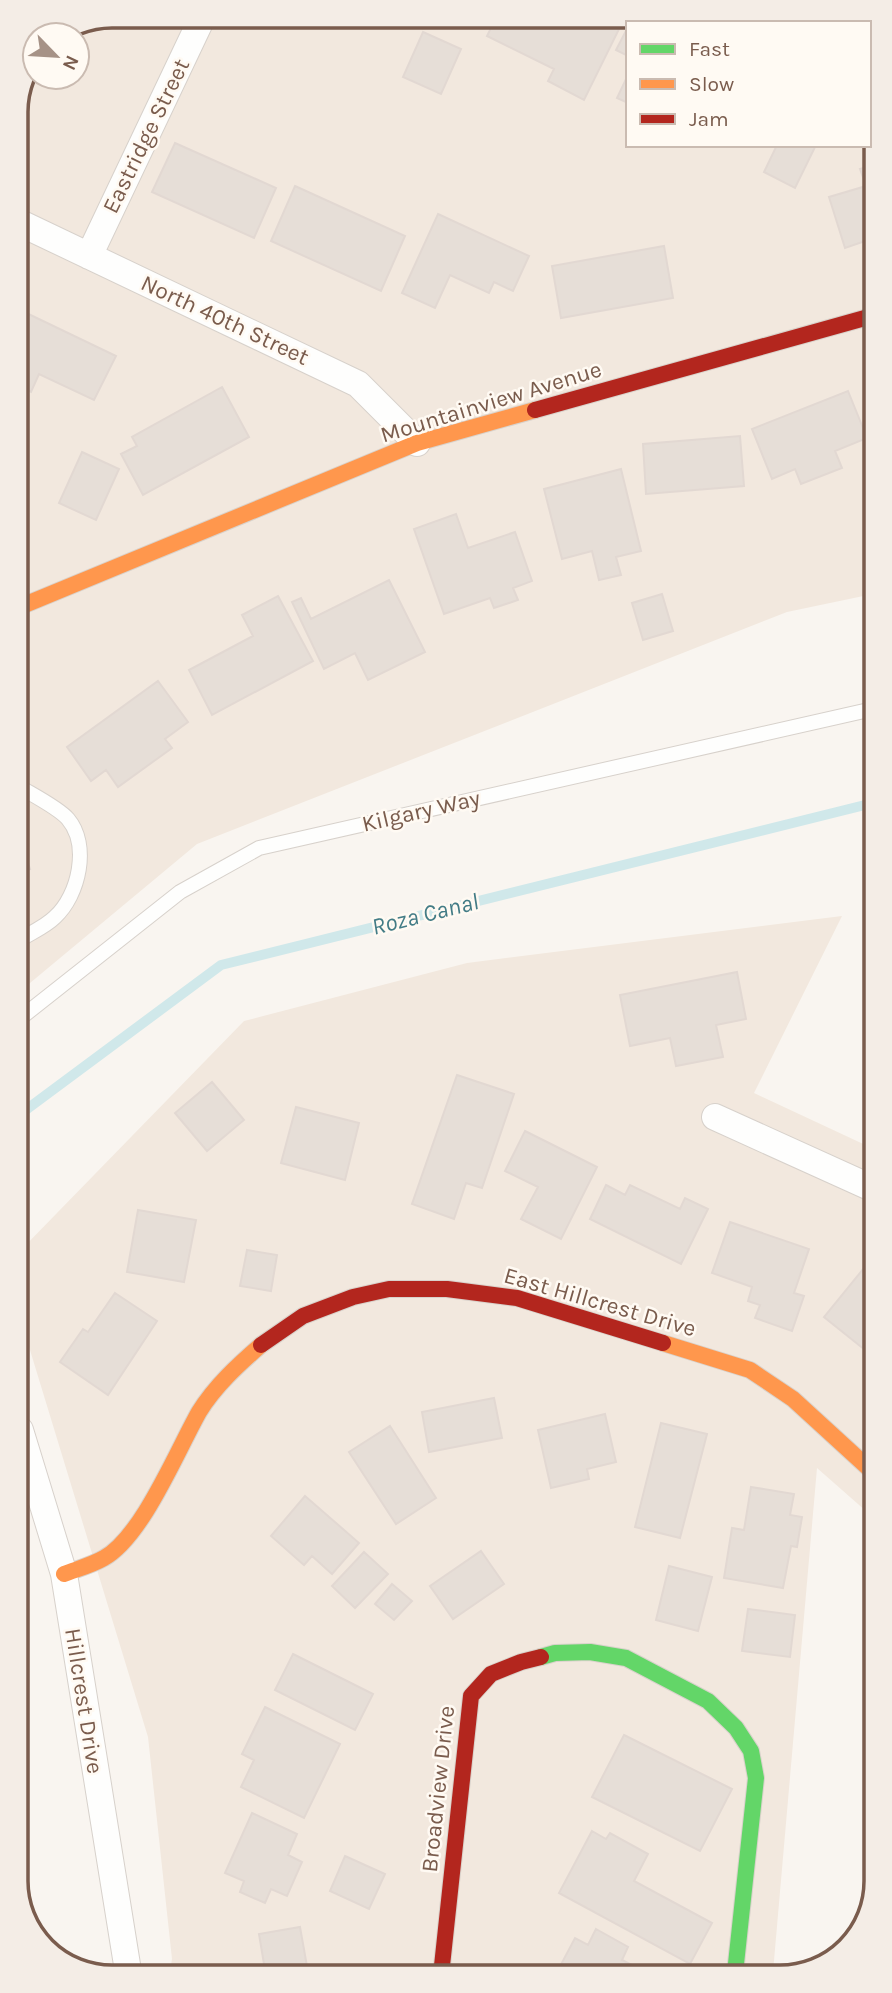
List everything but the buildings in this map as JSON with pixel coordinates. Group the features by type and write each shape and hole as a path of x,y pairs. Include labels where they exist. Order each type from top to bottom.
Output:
{"street":[{"name":"Eastridge Street","path":"89,256 197,28"},
{"name":"North 40th Street","path":"28,227 358,384 417,443"},
{"name":"Mountainview Avenue","path":"28,603 417,443 864,318"},
{"path":"715,1117 864,1184"},
{"name":"East Hillcrest Drive","path":"64,1574 105,1558 124,1541 141,1520 201,1409 234,1368 267,1340 303,1315 353,1297 389,1289 447,1289 517,1298 750,1370 793,1399 864,1464"},
{"name":"Hillcrest Drive","path":"28,1456 64,1574 127,1965"},
{"name":"Broadview Drive","path":"442,1965 471,1696 491,1674 521,1662 555,1653 590,1651 626,1658 708,1701 736,1728 751,1751 756,1778 735,1965"}],"lane":[{"name":"Kilgary Way","path":"28,1013 180,892 259,848 864,711"},
{"path":"28,792 67,817 78,836 81,862 72,894 55,917 28,935"}],"shaded area":[{"path":"626,28 626,147 864,147 864,596 787,612 197,844 28,985 28,106 31,91 91,91 91,31 95,30"},
{"path":"842,916 754,1093 864,1144 864,1509 817,1468 774,1965 171,1965 148,1737 28,1344 28,1243 244,1021 467,963"}],"waterway":[{"name":"Roza Canal","path":"28,1108 221,965 864,805"}],"traffic: fast":[{"path":"541,1657 555,1653 590,1652 626,1658 708,1701 736,1728 751,1751 756,1778 736,1965"}],"traffic: slow":[{"path":"28,603 417,443 535,410"},
{"path":"663,1343 750,1370 793,1399 864,1464"},
{"path":"64,1574 104,1558 132,1532 157,1492 205,1402 227,1376 261,1345"}],"traffic: jam":[{"path":"535,410 864,318"},
{"path":"261,1345 303,1316 353,1297 389,1289 447,1289 517,1298 663,1343"},
{"path":"442,1965 471,1696 491,1674 541,1657"}]}
